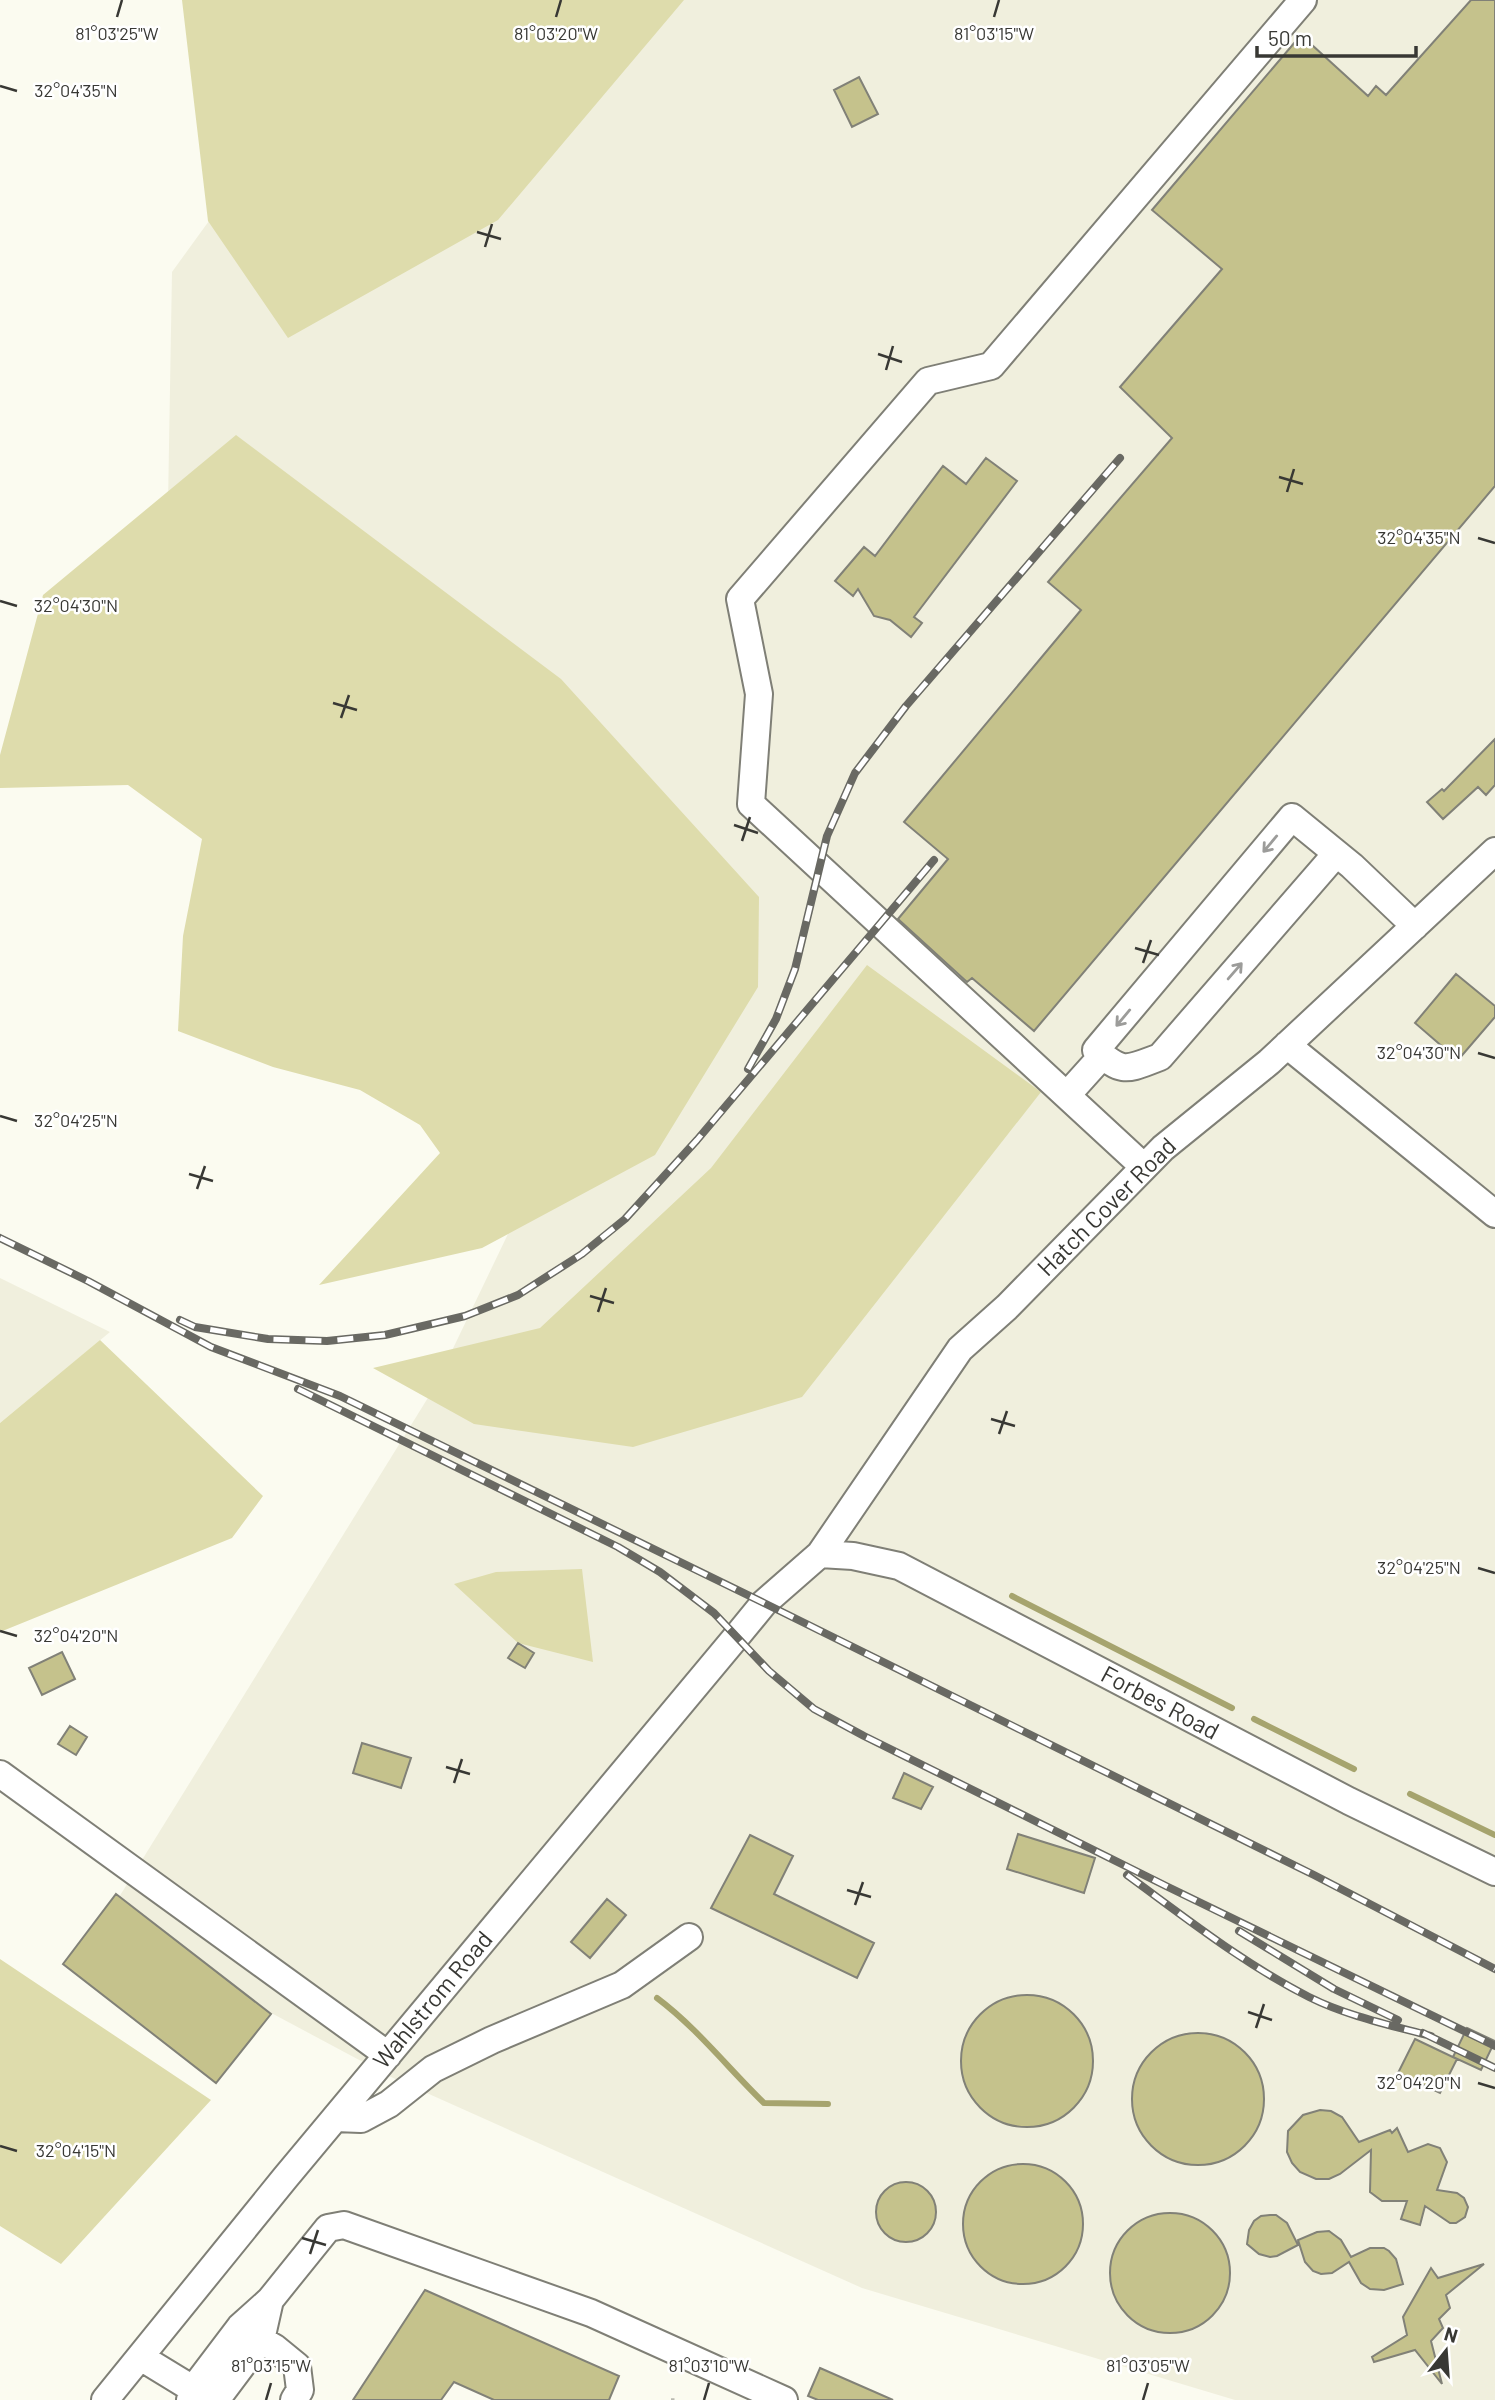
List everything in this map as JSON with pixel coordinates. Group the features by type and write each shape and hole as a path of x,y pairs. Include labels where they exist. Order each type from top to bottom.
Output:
{"street":[{"path":"1144,1167 751,804 759,694 740,599 928,381 991,366 1303,0"},
{"path":"1336,854 1160,1057 1128,1068 1116,1066 1096,1049 1292,817 1352,866 1415,926"},
{"name":"Hatch Cover Road","path":"765,1603 820,1554 960,1349 1007,1307 1163,1149 1287,1045 1495,851"},
{"path":"1287,1045 1495,1214"},
{"path":"1067,1096 1102,1055"},
{"name":"Forbes Road","path":"820,1554 853,1556 899,1566 1349,1801 1495,1872"},
{"name":"Wahlstrom Road","path":"105,2400 142,2358 335,2118 765,1603"},
{"path":"0,1774 388,2055"},
{"path":"335,2118 361,2119 389,2104 433,2069 492,2040 622,1986 690,1937"},
{"path":"142,2358 202,2397 251,2334 270,2300 328,2228 344,2225 591,2313 784,2400"},
{"path":"251,2334 297,2366 300,2390 294,2400"}],"path":[{"path":"671,2400 677,2400"}],"shaded area":[{"path":"182,0 684,0 498,220 288,338 208,221"},
{"path":"369,0 1495,0 1495,2400 1235,2400 862,2288 391,2077 103,1923 434,1388 616,1009 168,504 172,272"},
{"path":"236,435 561,679 759,897 758,987 655,1155 482,1248 319,1285 440,1153 420,1125 360,1090 273,1067 178,1031 183,936 202,839 128,785 0,788 0,755 43,595"},
{"path":"867,965 1041,1092 802,1397 633,1447 474,1424 373,1368 540,1328 711,1168"},
{"path":"0,1278 110,1332 0,1423"},
{"path":"100,1340 263,1496 232,1538 0,1632 0,1423"},
{"path":"582,1569 593,1662 518,1643 454,1584 496,1572"},
{"path":"0,1959 211,2100 61,2264 0,2226"}],"building":[{"path":"1471,0 1495,0 1495,486 1034,1031 972,978 967,982 898,919 948,859 904,822 1081,610 1048,582 1172,438 1120,387 1222,269 1152,210 1301,35 1368,96 1376,86 1386,95"},
{"path":"859,77 878,114 852,127 834,90"},
{"path":"986,458 1017,481 914,617 922,623 911,637 890,620 874,616 858,589 853,596 835,581 864,547 875,556 943,466 966,484"},
{"path":"1495,739 1495,785 1486,795 1478,787 1443,819 1427,802 1442,789 1444,791"},
{"path":"1456,974 1495,1006 1495,1017 1458,1060 1415,1023"},
{"path":"518,1643 534,1653 525,1668 508,1658"},
{"path":"62,1652 75,1679 42,1695 29,1668"},
{"path":"70,1726 87,1737 76,1755 58,1744"},
{"path":"362,1743 411,1758 401,1788 353,1773"},
{"path":"904,1773 933,1787 921,1809 893,1798"},
{"path":"1018,1834 1095,1858 1084,1893 1007,1869"},
{"path":"750,1835 793,1856 774,1894 874,1943 857,1978 711,1908"},
{"path":"116,1894 271,2014 216,2083 63,1964"},
{"path":"607,1899 626,1915 590,1958 571,1942"},
{"path":"1027,1995 1052,2000 1074,2014 1088,2036 1093,2061 1088,2086 1074,2108 1052,2122 1027,2127 1002,2122 980,2108 966,2086 961,2061 966,2036 980,2014 1002,2000"},
{"path":"1467,2028 1495,2041 1481,2070 1453,2057"},
{"path":"1198,2033 1223,2038 1245,2052 1259,2074 1264,2099 1259,2124 1245,2146 1223,2160 1198,2165 1173,2160 1151,2146 1137,2124 1132,2099 1137,2074 1151,2052 1173,2038"},
{"path":"1415,2039 1457,2059 1440,2093 1398,2073"},
{"path":"1320,2110 1331,2111 1342,2117 1359,2142 1390,2130 1392,2133 1397,2128 1408,2152 1428,2144 1440,2148 1447,2162 1437,2190 1457,2193 1464,2198 1468,2207 1465,2217 1456,2223 1450,2223 1425,2206 1420,2225 1401,2219 1407,2201 1382,2201 1370,2192 1371,2150 1340,2174 1329,2179 1316,2179 1300,2172 1287,2152 1288,2131 1303,2115"},
{"path":"1023,2164 1046,2169 1065,2182 1078,2201 1083,2224 1078,2247 1065,2266 1046,2279 1023,2284 1000,2279 981,2266 968,2247 963,2224 968,2201 981,2182 1000,2169"},
{"path":"906,2182 927,2191 936,2212 927,2233 906,2242 885,2233 876,2212 885,2191"},
{"path":"1170,2213 1193,2218 1212,2231 1225,2250 1230,2273 1225,2296 1212,2315 1193,2328 1170,2333 1147,2328 1128,2315 1115,2296 1110,2273 1115,2250 1128,2231 1147,2218"},
{"path":"1276,2215 1287,2223 1298,2245 1277,2256 1259,2254 1247,2244 1249,2230 1261,2216"},
{"path":"1329,2231 1341,2240 1351,2257 1370,2248 1384,2248 1389,2251 1396,2259 1403,2284 1384,2290 1370,2289 1361,2283 1349,2262 1332,2273 1321,2274 1313,2271 1305,2262 1298,2240 1317,2232"},
{"path":"1484,2264 1446,2295 1450,2308 1439,2319 1443,2328 1431,2341 1442,2384 1415,2350 1374,2362 1372,2357 1407,2335 1403,2317 1431,2268 1438,2278"},
{"path":"425,2290 619,2376 609,2400 494,2400 454,2382 441,2400 353,2400"},
{"path":"820,2368 893,2400 818,2400 808,2396"}],"waterway":[{"path":"1012,1596 1232,1708"},
{"path":"1254,1719 1354,1769"},
{"path":"1410,1794 1495,1835"},
{"path":"657,1998 699,2035 764,2103 828,2104"}],"railway":[{"path":"748,1069 776,1019 795,969 827,836 855,773 906,706 1120,458"},
{"path":"180,1320 195,1327 268,1339 327,1341 385,1335 465,1316 518,1295 582,1254 625,1219 697,1140 934,860"},
{"path":"0,1238 88,1281 211,1347 340,1396 764,1603 1314,1875 1495,1969"},
{"path":"298,1389 618,1547 660,1572 714,1613 769,1671 814,1709 1166,1886 1495,2046"},
{"path":"1127,1875 1238,1955 1309,1997 1353,2015 1431,2036"},
{"path":"1239,1931 1334,1989 1398,2020"},
{"path":"1423,2033 1495,2068"}]}
